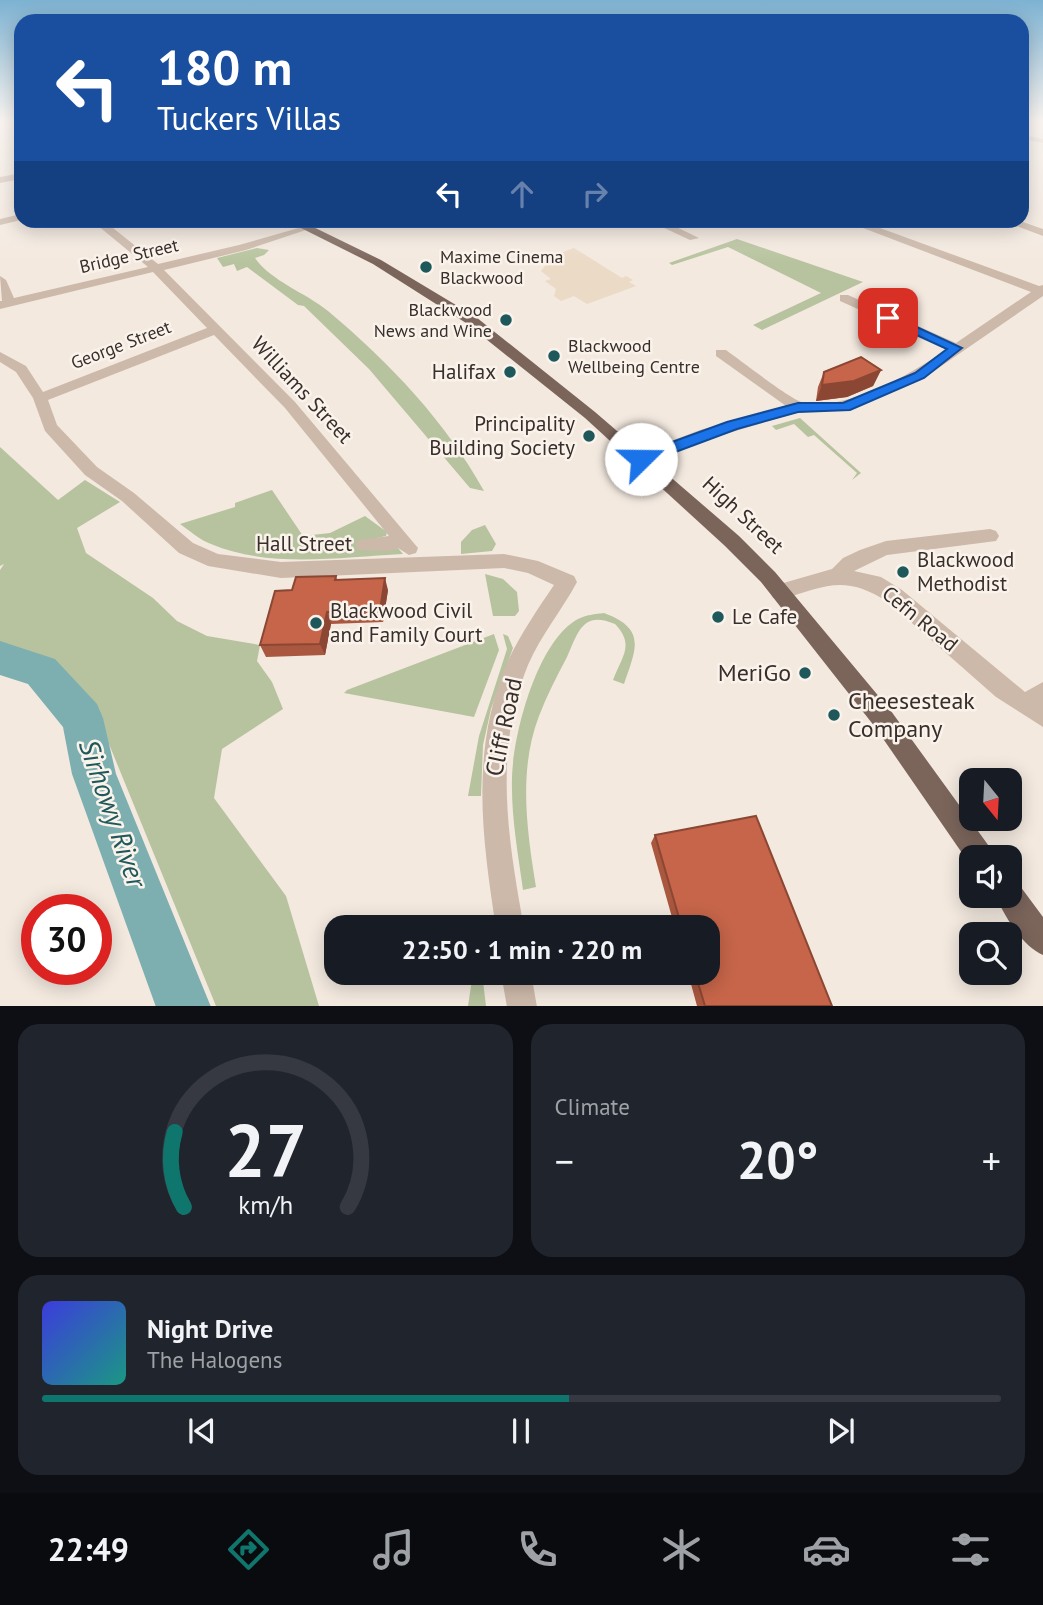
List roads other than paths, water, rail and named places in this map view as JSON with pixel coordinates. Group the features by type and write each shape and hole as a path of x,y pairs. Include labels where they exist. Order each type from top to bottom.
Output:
{"main road":[{"name":"High Street","path":"306,228 377,262 463,314 641,459 732,541 780,592 883,719 973,845"},
{"path":"1019,908 1043,941"}],"street":[{"name":"Williams Street","path":"107,228 135,248 156,268 290,405 405,543 365,545"},
{"name":"Bridge Street","path":"5,303 242,248 289,228"},
{"path":"671,228 694,238"},
{"path":"869,228 1042,291"},
{"path":"0,280 5,303"},
{"path":"641,459 732,425 798,407 845,407 919,376 1042,291"},
{"path":"844,298 956,348"},
{"name":"George Street","path":"40,398 216,329"},
{"path":"721,354 798,407"},
{"name":"Hall Street","path":"0,356 21,369 40,398 50,427 91,471 128,497 186,548 215,561 281,570 504,561 531,566 567,582"},
{"path":"838,575 858,560 887,548 990,536"},
{"name":"Cefn Road","path":"780,592 838,575 874,583 1037,704"},
{"name":"Cliff Road","path":"508,915 491,790 494,749 503,704 518,664 567,582"},
{"path":"518,985 522,1006"}],"waterway":[{"name":"Sirhowy River","path":"0,658 41,671 82,718 94,774 184,1006"}],"place":[{"name":"Maxime Cinema Blackwood","path":"426,267"},
{"name":"Blackwood News and Wine","path":"506,320"},
{"name":"Blackwood Wellbeing Centre","path":"554,356"},
{"name":"Halifax","path":"510,372"},
{"name":"Principality Building Society","path":"589,436"},
{"name":"Blackwood Methodist","path":"903,572"},
{"name":"Le Cafe","path":"718,617"},
{"name":"Blackwood Civil and Family Court","path":"316,623"},
{"name":"MeriGo","path":"805,673"},
{"name":"Cheesesteak Company","path":"834,715"}]}
